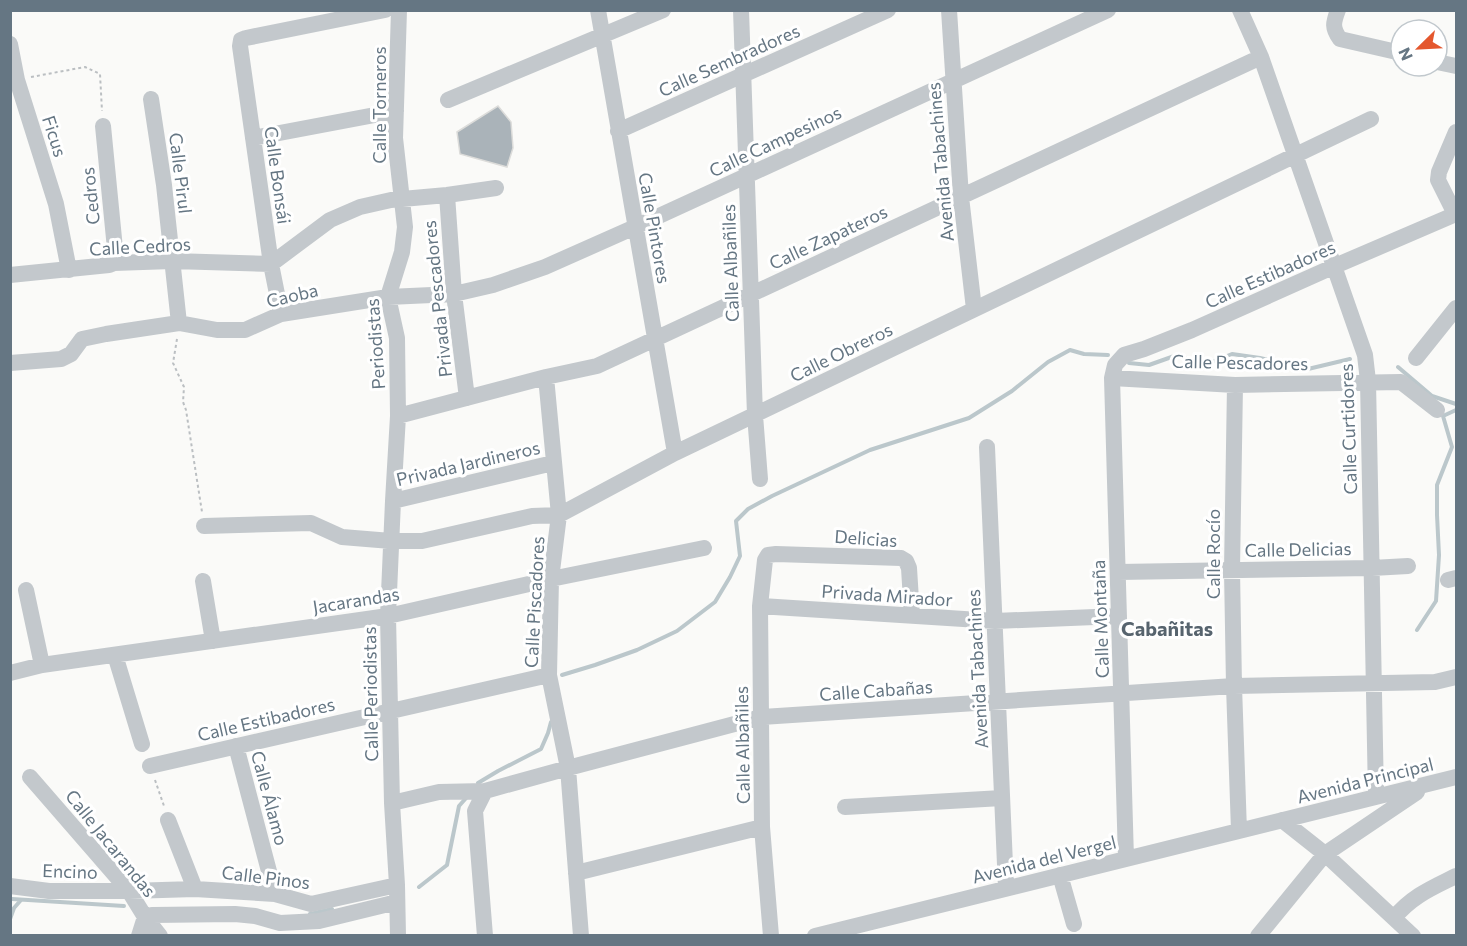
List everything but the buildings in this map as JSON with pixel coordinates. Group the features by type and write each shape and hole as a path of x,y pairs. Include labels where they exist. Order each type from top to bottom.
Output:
{"street":[{"name":"Calle Bonsái","path":"281,314 253,138 241,40 385,10"},
{"name":"Calle Torneros","path":"399,10 395,138 401,199"},
{"name":"Calle Pintores","path":"598,10 675,453"},
{"path":"448,100 663,10"},
{"name":"Calle Albañiles","path":"741,10 755,415 760,479"},
{"name":"Calle Sembradores","path":"618,131 888,10"},
{"name":"Avenida Tabachines","path":"949,10 961,197 974,309"},
{"name":"Calle Campesinos","path":"453,294 493,285 545,267 1108,10"},
{"name":"Calle Curtidores","path":"1240,10 1261,57 1365,355 1368,381 1376,797"},
{"path":"1338,10 1334,31 1340,39 1389,50"},
{"name":"Ficus","path":"10,44 14,80 56,204 69,270"},
{"name":"Calle Zapateros","path":"398,416 597,366 1261,57"},
{"name":"Calle Pirul","path":"151,99 164,185 179,323"},
{"path":"253,138 396,111"},
{"name":"Calle Obreros","path":"204,526 311,523 342,537 422,541 532,516 559,515 675,453 1371,119"},
{"name":"Cedros","path":"102,126 116,259 114,263"},
{"path":"1456,132 1439,172 1438,180 1456,214"},
{"path":"272,264 330,220 360,207 390,200 496,188"},
{"name":"Privada Pescadores","path":"447,195 453,294 467,399"},
{"name":"Periodistas","path":"398,416 397,338 388,297 402,252 405,227 401,199"},
{"name":"Calle Estibadores","path":"1112,378 1115,365 1124,355 1192,330 1456,214"},
{"name":"Calle Cedros","path":"10,275 114,263 172,261 272,264"},
{"name":"Caoba","path":"10,363 61,359 70,354 82,339 105,334 179,323 217,330 245,330 281,314 388,297 453,294"},
{"path":"1416,358 1456,308"},
{"name":"Calle Piscadores","path":"546,377 559,515 551,579 549,675 568,768 581,936"},
{"name":"Calle Pescadores","path":"1112,378 1235,385 1401,382 1437,410"},
{"name":"Calle Montaña","path":"1112,378 1126,859"},
{"name":"Calle Rocío","path":"1235,385 1232,570 1239,831"},
{"name":"Calle Periodistas","path":"398,416 388,616 392,803 398,936"},
{"name":"Avenida Tabachines","path":"987,447 1006,888"},
{"name":"Privada Jardineros","path":"393,501 553,463"},
{"name":"Jacarandas","path":"10,673 42,665 388,616 551,579 704,548"},
{"name":"Calle Albañiles","path":"768,555 765,560 760,606 762,827 771,936"},
{"name":"Delicias","path":"768,555 902,558 909,568 912,616"},
{"name":"Calle Delicias","path":"1118,572 1408,566"},
{"path":"203,581 213,640"},
{"path":"27,590 42,665"},
{"name":"Privada Mirador","path":"760,606 994,621 1119,616"},
{"path":"116,655 142,744"},
{"name":"Calle Estibadores","path":"150,766 549,675"},
{"name":"Calle Cabañas","path":"392,803 440,792 485,791 761,717 1234,686 1435,682 1456,677"},
{"name":"Calle Álamo","path":"236,746 274,894"},
{"name":"Calle Jacarandas","path":"30,777 129,891 160,936"},
{"name":"Avenida Principal","path":"1282,820 1456,777"},
{"path":"1261,934 1325,854 1427,785"},
{"path":"485,791 475,811 485,936"},
{"path":"844,807 1002,798"},
{"path":"168,820 195,889"},
{"path":"1282,820 1325,854 1413,936"},
{"name":"Avenida del Vergel","path":"815,936 1282,820"},
{"path":"576,873 762,827"},
{"path":"1060,875 1074,924"},
{"path":"1394,918 1405,904 1456,876"},
{"name":"Encino","path":"11,887 49,891 129,891"},
{"name":"Calle Pinos","path":"129,891 195,889 274,894 311,904 397,894"},
{"path":"139,936 145,917 152,915 235,914 255,916 280,923 319,921 397,894"}],"path":[{"path":"14,80 85,67 100,74 102,126"},
{"path":"179,323 173,363 184,387 183,402 204,526"},
{"path":"150,766 168,820"}],"waterway":[{"path":"562,675 637,650 677,631 715,602 740,556 736,521 748,509 870,450 969,418 1012,391 1048,362 1070,350 1084,354 1108,355"},
{"path":"1129,363 1149,365 1180,354 1189,361 1207,364 1232,354 1308,369 1350,359"},
{"path":"1398,367 1432,396 1456,404"},
{"path":"1417,630 1436,601 1439,555 1437,485 1452,447 1443,416 1456,410"},
{"path":"478,783 541,749 551,722"},
{"path":"419,887 447,865 459,806 467,797"},
{"path":"12,899 124,906"},
{"path":"10,919 14,908 21,900"},
{"path":"310,914 332,909"}],"district":[{"name":"Cabañitas","path":"1167,628"}]}
